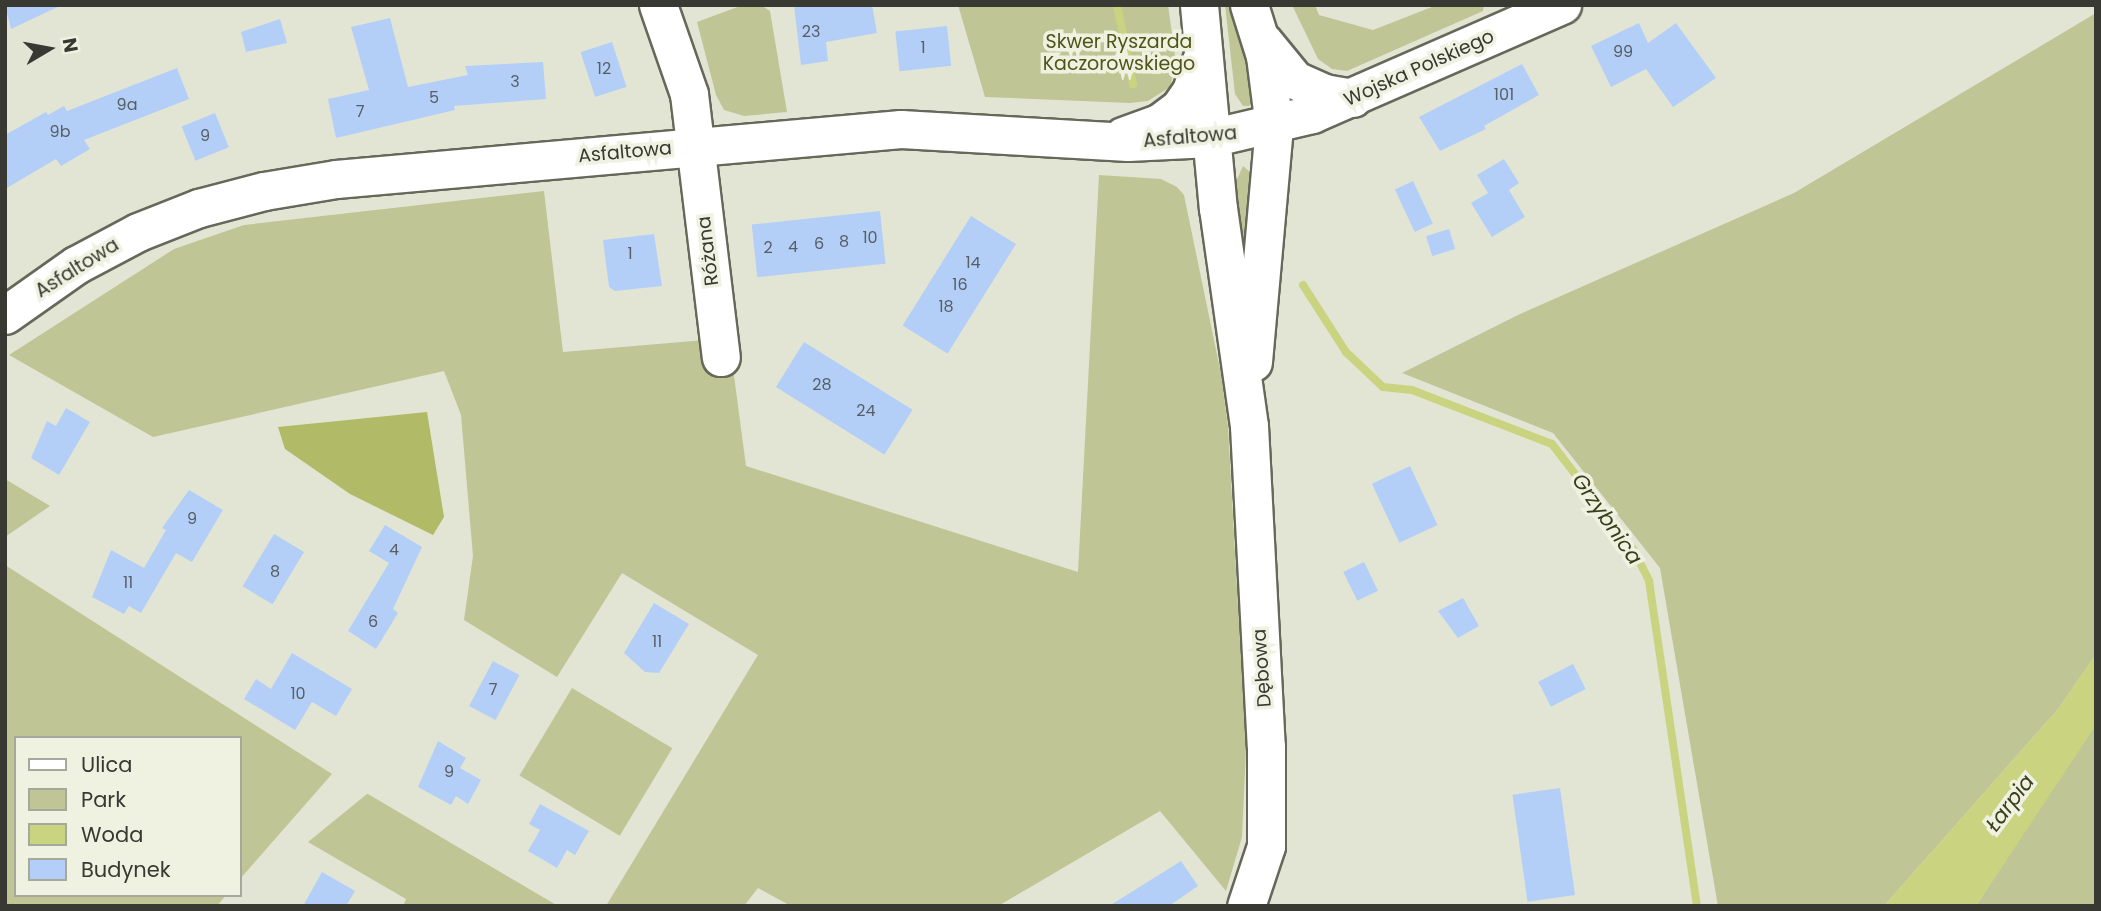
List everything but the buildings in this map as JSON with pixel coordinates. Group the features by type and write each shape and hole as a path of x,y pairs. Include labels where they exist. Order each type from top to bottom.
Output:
{"street":[{"name":"Różana","path":"658,5 689,93 721,357"},
{"name":"Dębowa","path":"1199,5 1210,138 1248,426 1269,809 1261,870 1246,906"},
{"name":"Wojska Polskiego","path":"1274,126 1353,98 1562,5"},
{"name":"Dębowa","path":"1248,426 1274,126 1255,21"},
{"path":"1255,21 1295,80 1324,93 1353,98"},
{"path":"1102,141 1142,131 1179,108 1195,81 1203,41"},
{"name":"Asfaltowa","path":"5,315 119,241 177,216 240,197 336,179 695,145 916,128 1102,141 1210,138 1274,126"}],"green space":[{"path":"743,5 761,5 770,11 787,112 744,116 724,110 716,95 697,22"},
{"name":"Skwer Ryszarda Kaczorowskiego","path":"958,5 1168,5 1176,62 1170,87 1148,101 1130,103 985,97"},
{"path":"1225,5 1240,5 1254,101 1249,106 1243,106 1235,94"},
{"path":"1292,5 1315,5 1319,15 1373,30 1437,5 1484,5 1483,11 1347,71 1332,69 1318,59"},
{"path":"2096,13 2096,654 2059,708 1884,906 1718,906 1660,568 1553,433 1402,373 1518,315 1794,193"},
{"path":"1243,166 1251,173 1255,195 1245,334 1233,188"},
{"path":"1099,175 1161,179 1177,187 1184,195 1221,374 1228,427 1246,749 1242,837 1226,891 1160,811 998,906 791,906 758,888 744,906 606,906 758,655 622,573 557,677 464,620 473,556 461,415 444,371 153,437 9,355 174,249 244,225 544,191 563,352 729,338 746,466 1078,572"},
{"path":"5,479 50,506 5,537"},
{"path":"5,565 332,774 242,877 242,736 14,736 14,897 224,897 217,906 5,906"},
{"path":"572,688 672,748 620,836 519,775"},
{"path":"2096,725 2096,906 1976,906 2087,734"},
{"path":"367,794 558,906 403,906 406,899 308,842"}],"shaded area":[{"path":"427,412 444,517 433,535 350,494 285,449 278,427"}],"water":[{"name":"Łarpia","path":"2096,654 2096,725 1976,906 1884,906 2059,708"}],"waterway":[{"path":"1117,5 1133,84"},
{"name":"Grzybnica","path":"1303,285 1346,352 1383,387 1412,390 1552,444 1633,549 1649,581 1697,906"}]}
